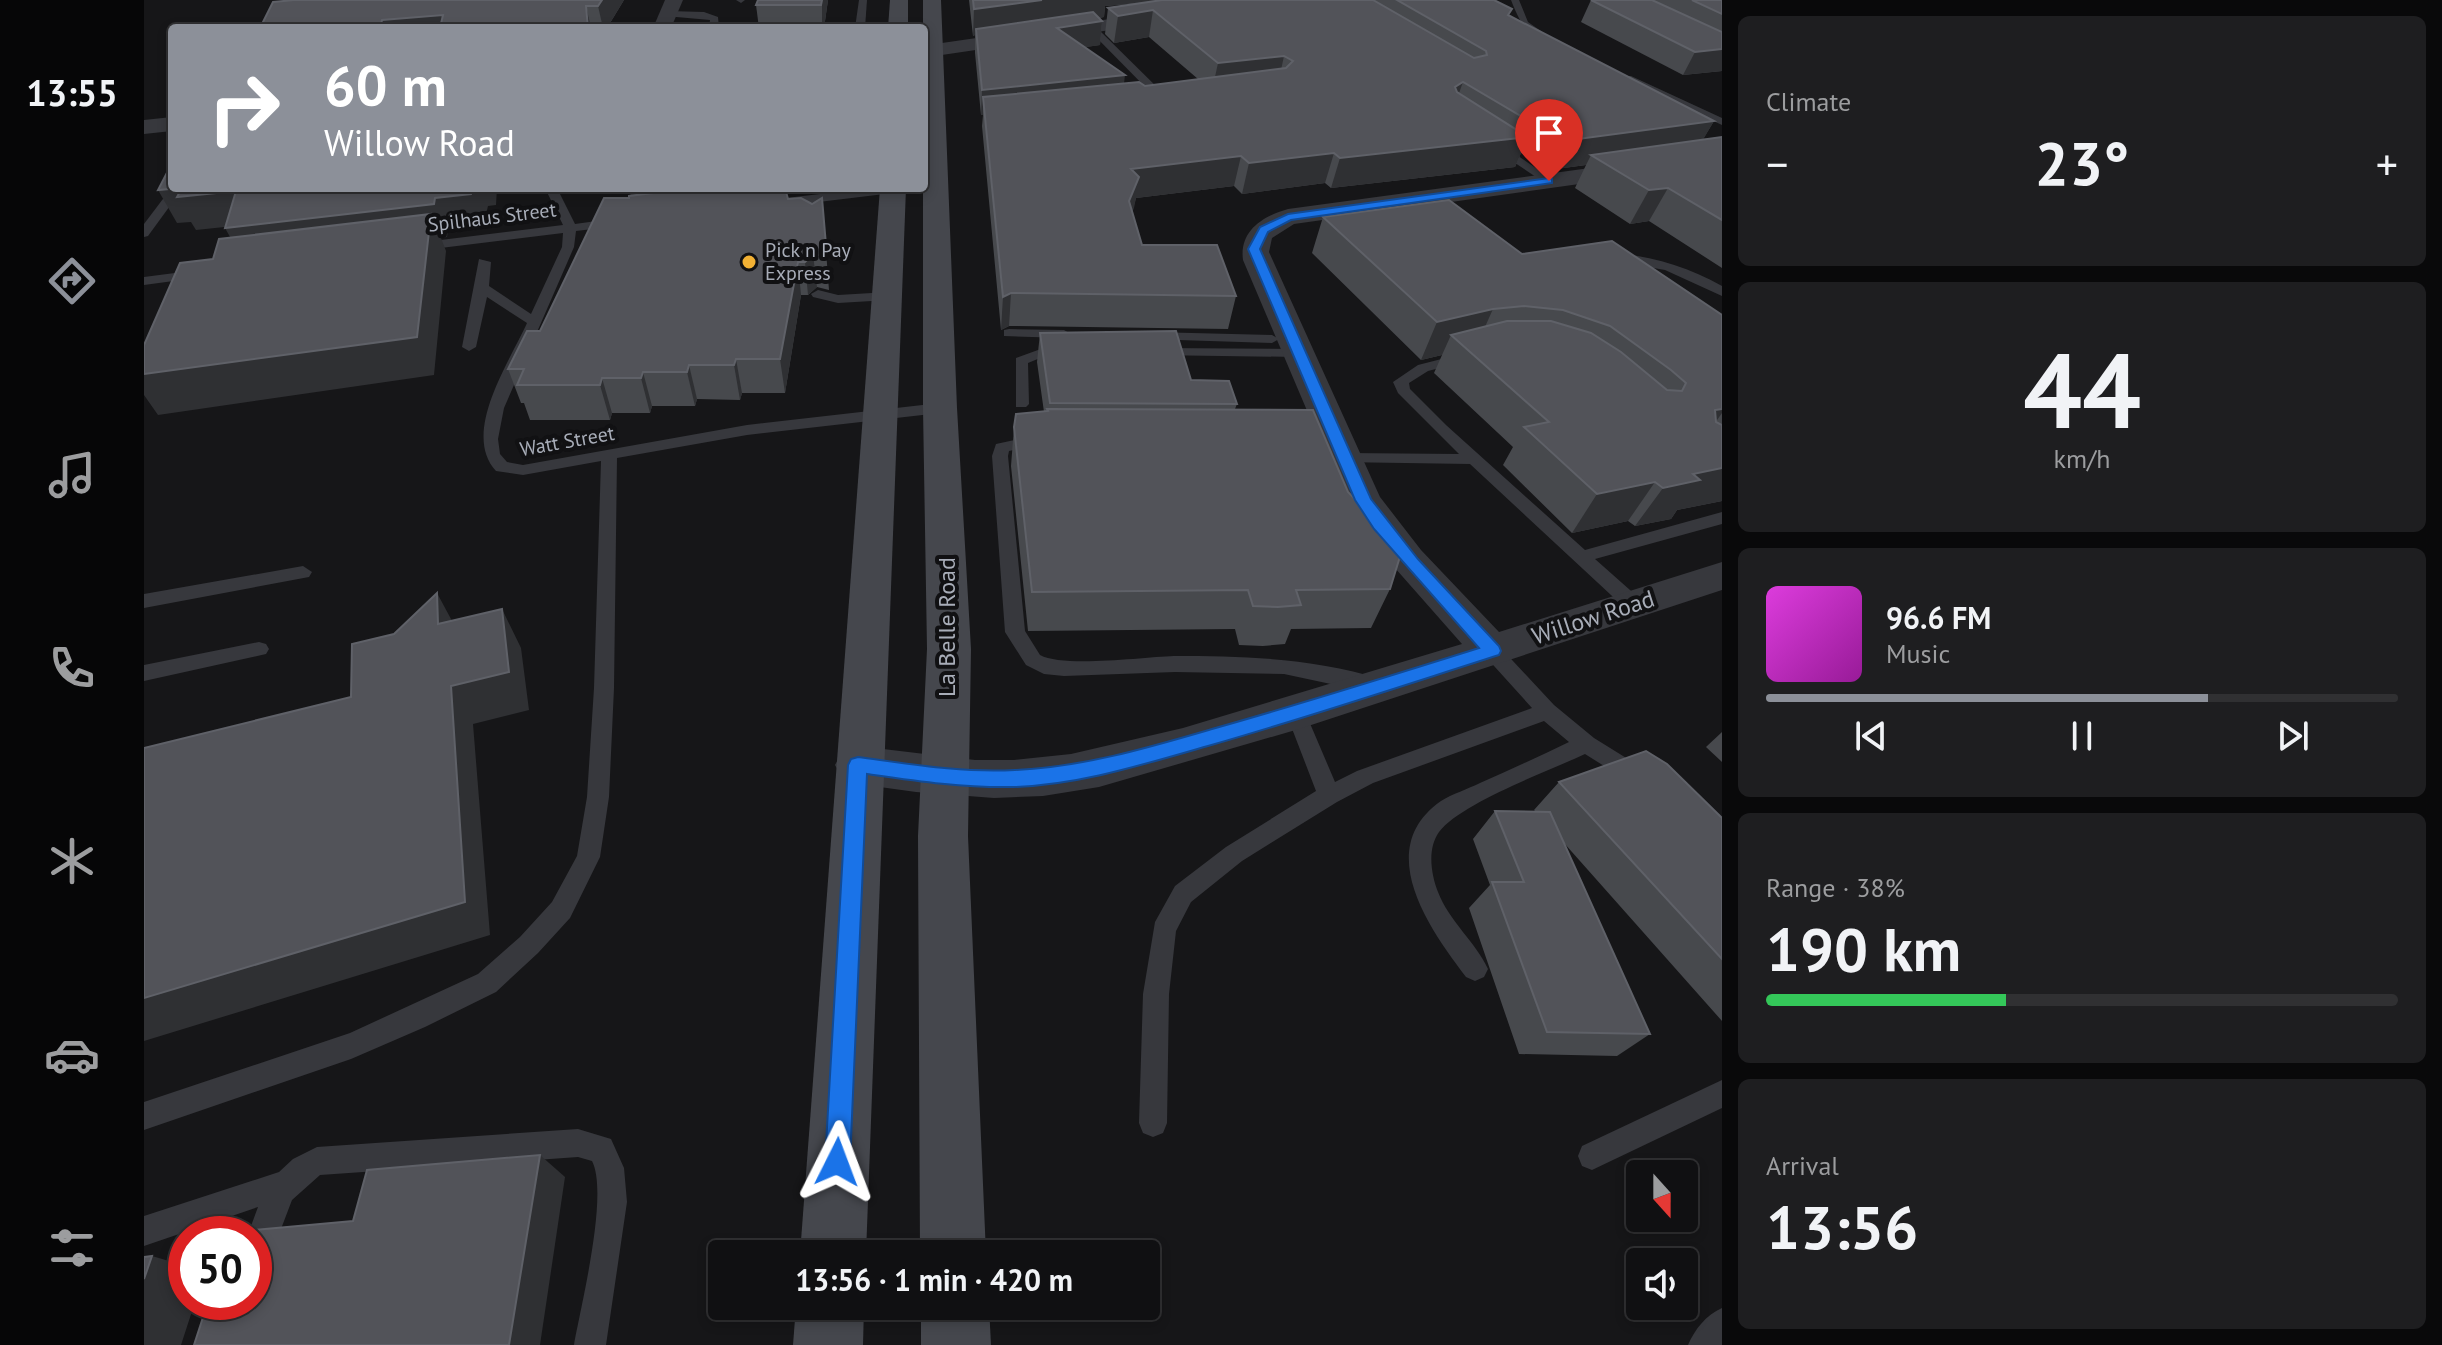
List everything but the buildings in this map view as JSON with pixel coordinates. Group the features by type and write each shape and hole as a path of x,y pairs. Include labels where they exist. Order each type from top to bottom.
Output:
{"main road":[{"path":"898,24 899,0"},
{"name":"La Belle Road","path":"932,0 929,51 949,649 944,777 945,1005 953,1240"},
{"path":"834,1240 858,765 889,296 893,192"},
{"path":"828,1345 829,1320"},
{"path":"955,1320 956,1345"}],"street":[{"path":"929,51 1097,20 1116,25 1222,4 1279,0"},
{"path":"144,127 168,124"},
{"path":"1492,651 1379,525 1363,500 1334,447 1254,249 1264,230 1288,217 1722,157"},
{"name":"Willow Road","path":"858,765 944,777 1014,779 1072,773 1296,713 1722,576"}],"lane":[{"path":"860,24 863,0"},
{"path":"1515,0 1524,23 1561,47"},
{"path":"1162,5 1177,4"},
{"path":"668,14 709,16 715,24"},
{"path":"1097,20 1164,100"},
{"path":"1619,74 1722,122"},
{"path":"1148,102 1178,99"},
{"path":"1488,140 1549,181"},
{"path":"144,233 174,192"},
{"path":"553,192 570,227"},
{"path":"766,204 868,192"},
{"name":"Spilhaus Street","path":"397,249 630,220"},
{"name":"Watt Street","path":"570,227 559,271 489,430 490,450 496,462 511,471 747,430 940,408"},
{"path":"1599,256 1658,262 1722,292"},
{"path":"469,347 482,288 484,262"},
{"path":"144,281 207,273"},
{"path":"482,288 534,322"},
{"path":"818,294 838,299 889,296"},
{"path":"1009,333 1072,334"},
{"path":"1135,336 1295,346"},
{"path":"1143,352 1295,346"},
{"path":"1021,404 1021,361 1038,354 1081,352"},
{"path":"1478,355 1423,367 1401,382 1403,390 1418,408 1632,603"},
{"path":"1057,440 1010,444 1002,448 1000,456 1015,632 1033,660 1044,666 1064,668 1175,664 1284,666 1381,686"},
{"path":"1334,447 1473,459"},
{"path":"144,1116 337,1051 416,1018 487,983 529,945 561,910 588,857 598,797 604,688 609,455"},
{"path":"1581,557 1722,518"},
{"path":"144,601 303,572"},
{"path":"144,673 259,649"},
{"path":"1492,651 1547,711 1586,744 1656,788"},
{"path":"1153,1123 1159,969 1164,930 1183,894 1234,854 1329,795 1365,777 1547,711"},
{"path":"1296,713 1329,795"},
{"path":"1475,969 1447,933 1424,891 1419,865 1423,838 1431,821 1449,808 1586,744"},
{"path":"1592,1156 1722,1094"},
{"path":"270,1216 285,1184 304,1167 317,1161 578,1143 601,1149 611,1165 612,1202 590,1345"},
{"path":"144,1231 285,1184"},
{"path":"1704,1345 1722,1324"}],"place":[{"name":"Pick n Pay Express","path":"749,262"}],"route":[{"path":"837,1162 858,765 944,777 1014,779 1072,773 1296,713 1492,651 1379,525 1363,500 1254,249 1264,230 1288,217 1549,181"}]}
